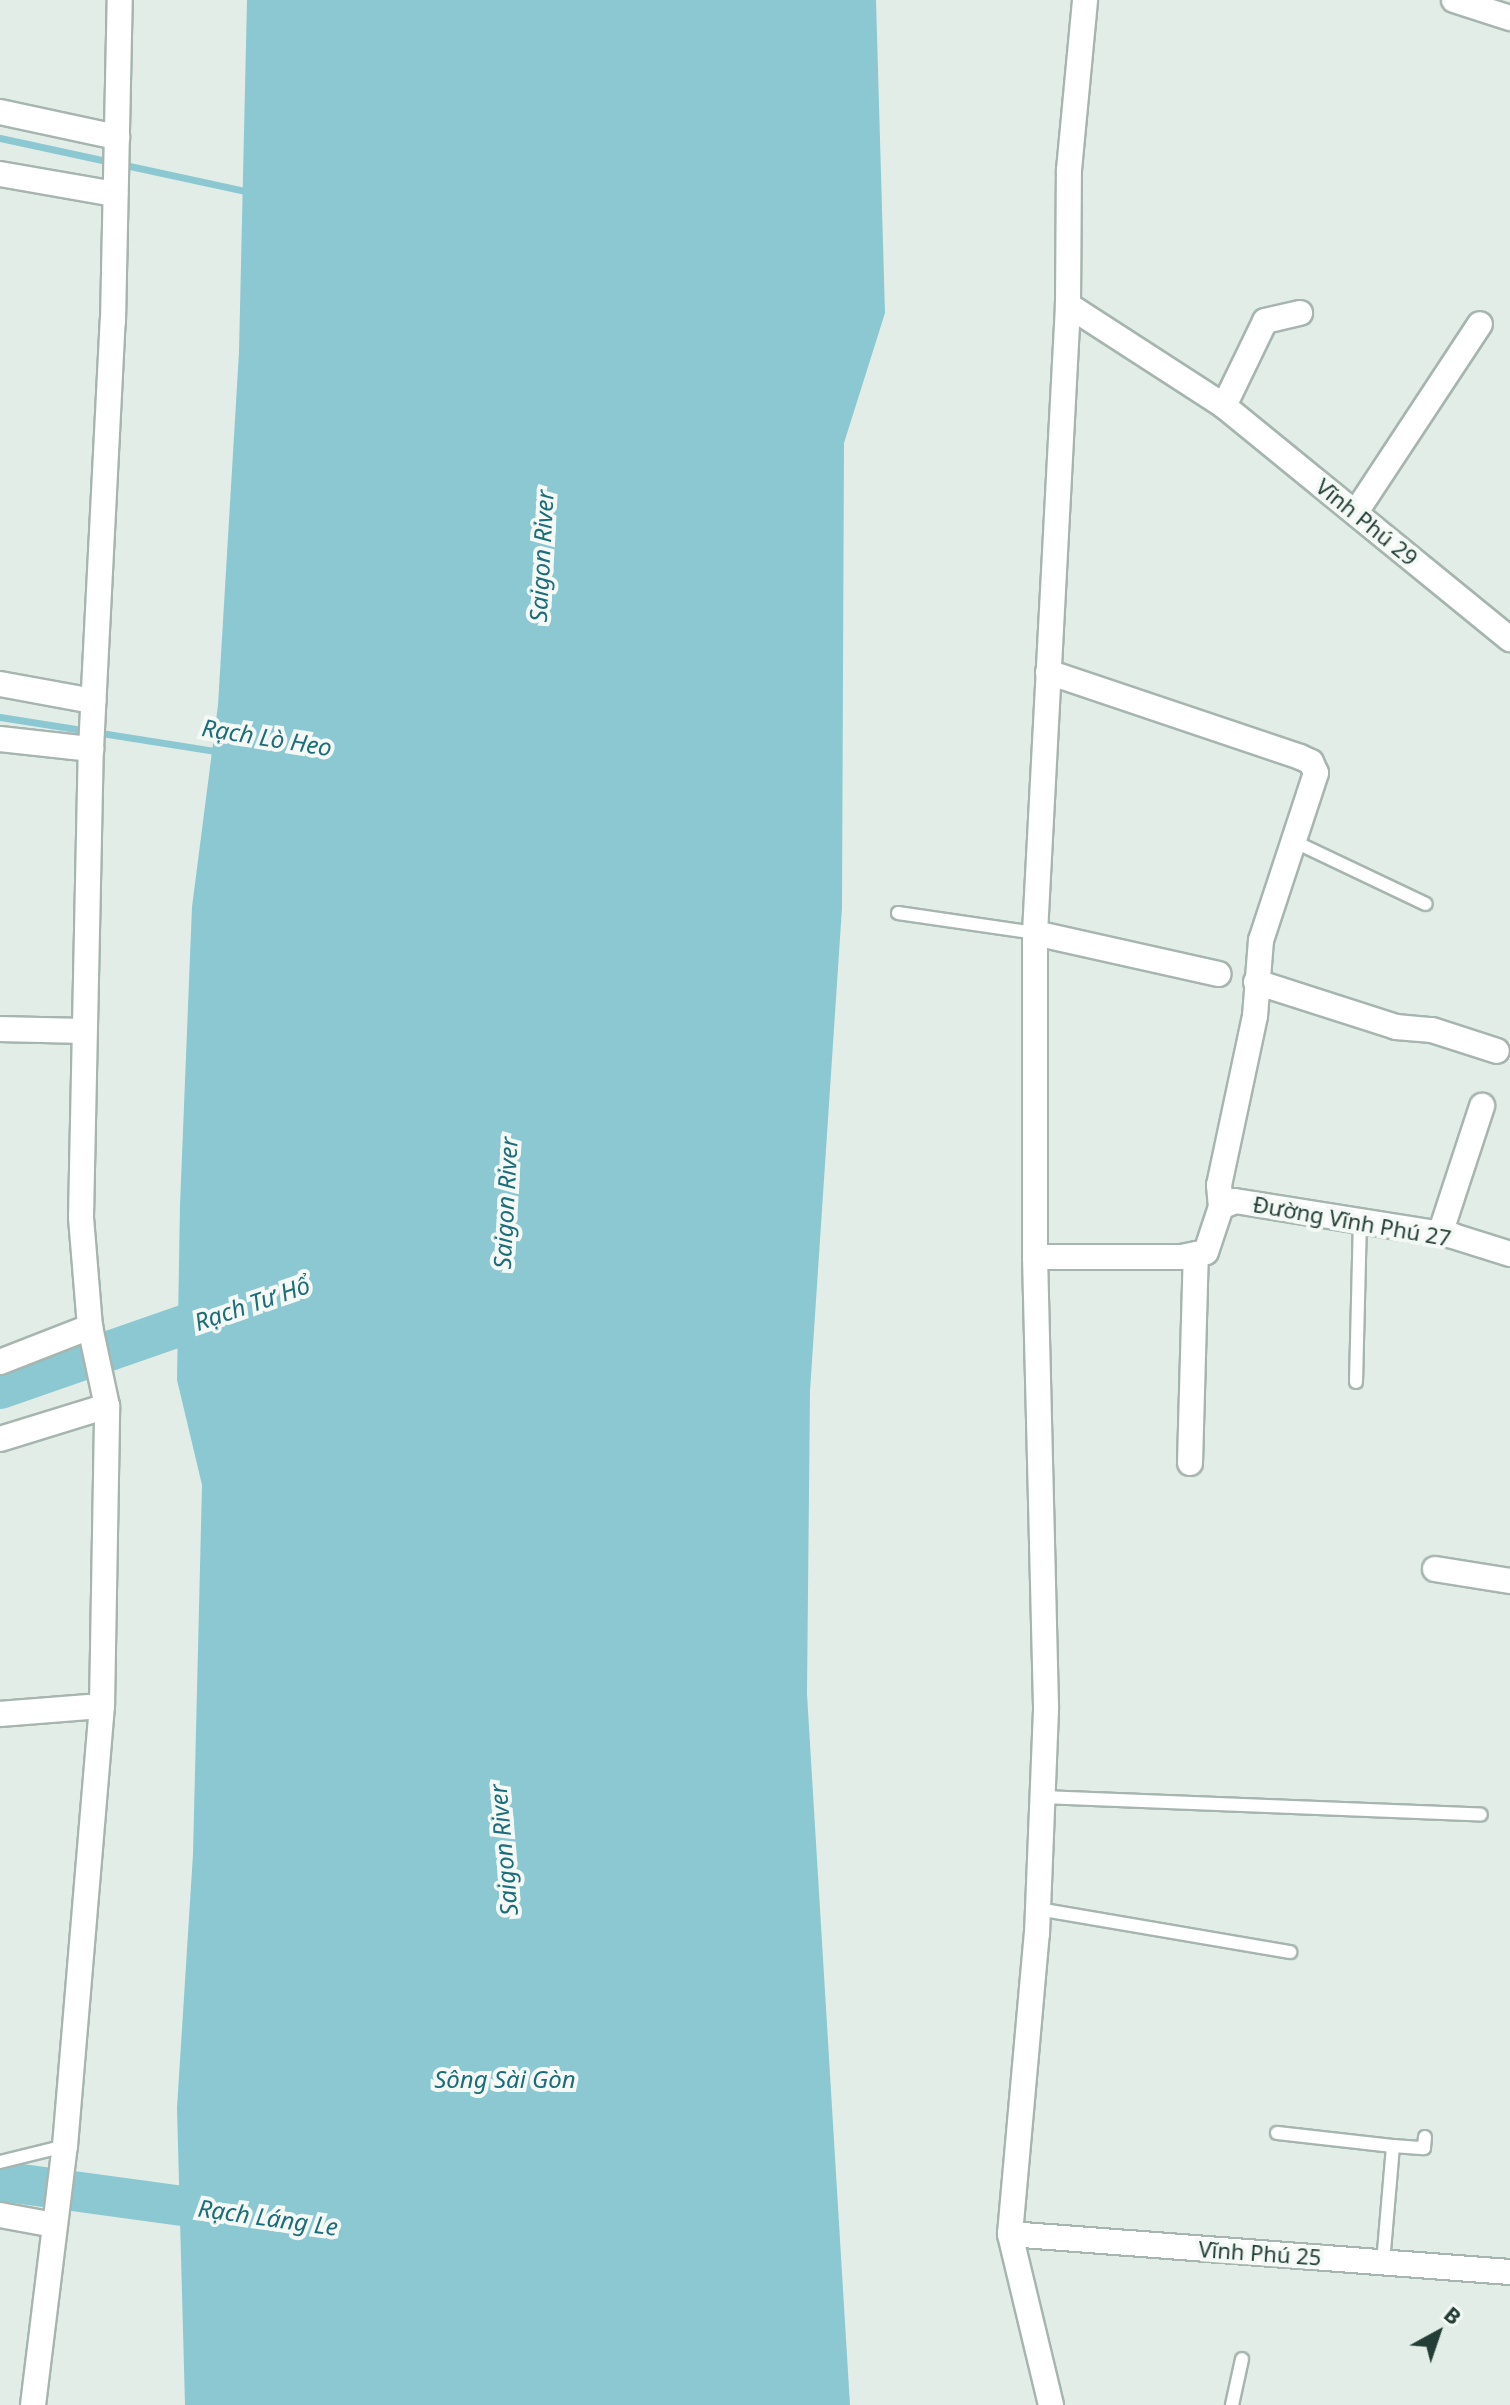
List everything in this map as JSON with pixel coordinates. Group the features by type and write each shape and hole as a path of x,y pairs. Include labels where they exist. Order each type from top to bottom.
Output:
{"street":[{"path":"33,2405 65,2146 102,1706 105,1399 92,1334 81,1217 91,748 116,186 120,0"},
{"path":"1051,2405 1010,2234 1038,1909 1042,1797 1045,1564 1035,1257 1035,933 1060,403 1067,315 1069,170 1085,0"},
{"path":"1454,0 1510,18"},
{"path":"0,112 117,142"},
{"path":"0,174 116,186"},
{"path":"1224,406 1265,321 1300,313"},
{"name":"Vĩnh Phú 29","path":"1067,315 1224,406 1510,639"},
{"path":"1356,512 1480,324"},
{"path":"1048,672 1311,762 1316,773 1291,840 1261,940 1255,1016 1219,1185 1221,1207"},
{"path":"0,684 93,710"},
{"path":"0,739 91,748"},
{"path":"1035,933 1218,974"},
{"path":"1256,982 1396,1027 1432,1030 1497,1051"},
{"path":"0,1029 84,1031"},
{"path":"1440,1234 1482,1106"},
{"name":"Đường Vĩnh Phú 27","path":"1196,1254 1206,1252 1216,1234 1221,1207 1235,1201 1440,1234 1510,1254"},
{"path":"1035,1257 1196,1254 1190,1463"},
{"path":"0,1362 92,1334"},
{"path":"0,1439 105,1399"},
{"path":"1435,1569 1510,1581"},
{"path":"0,1714 102,1706"},
{"path":"0,2215 55,2218"},
{"name":"Vĩnh Phú 25","path":"1010,2234 1510,2272"}],"lane":[{"path":"1291,840 1426,904"},
{"path":"898,913 1035,933"},
{"path":"1356,1382 1360,1222"},
{"path":"1042,1797 1481,1815"},
{"path":"1038,1909 1290,1952"},
{"path":"1277,2133 1424,2148 1425,2137"},
{"path":"0,2162 65,2146"},
{"path":"1383,2262 1393,2146"},
{"path":"1232,2405 1242,2359"}],"water":[{"name":"Sông Sài Gòn","path":"247,0 876,0 885,313 844,443 842,908 810,1391 807,1694 850,2405 185,2405 177,2108 193,1854 202,1485 177,1380 180,1205 192,907 218,705 239,352"}],"waterway":[{"path":"0,138 250,192"},
{"name":"Rạch Lò Heo","path":"0,717 220,752"},
{"name":"Rạch Tư Hổ","path":"0,1389 230,1309"},
{"name":"Rạch Láng Le","path":"0,2181 235,2213"}],"water label":[{"name":"Saigon River","path":"541,556"},
{"name":"Saigon River","path":"505,1203"},
{"name":"Saigon River","path":"503,1850"}]}
